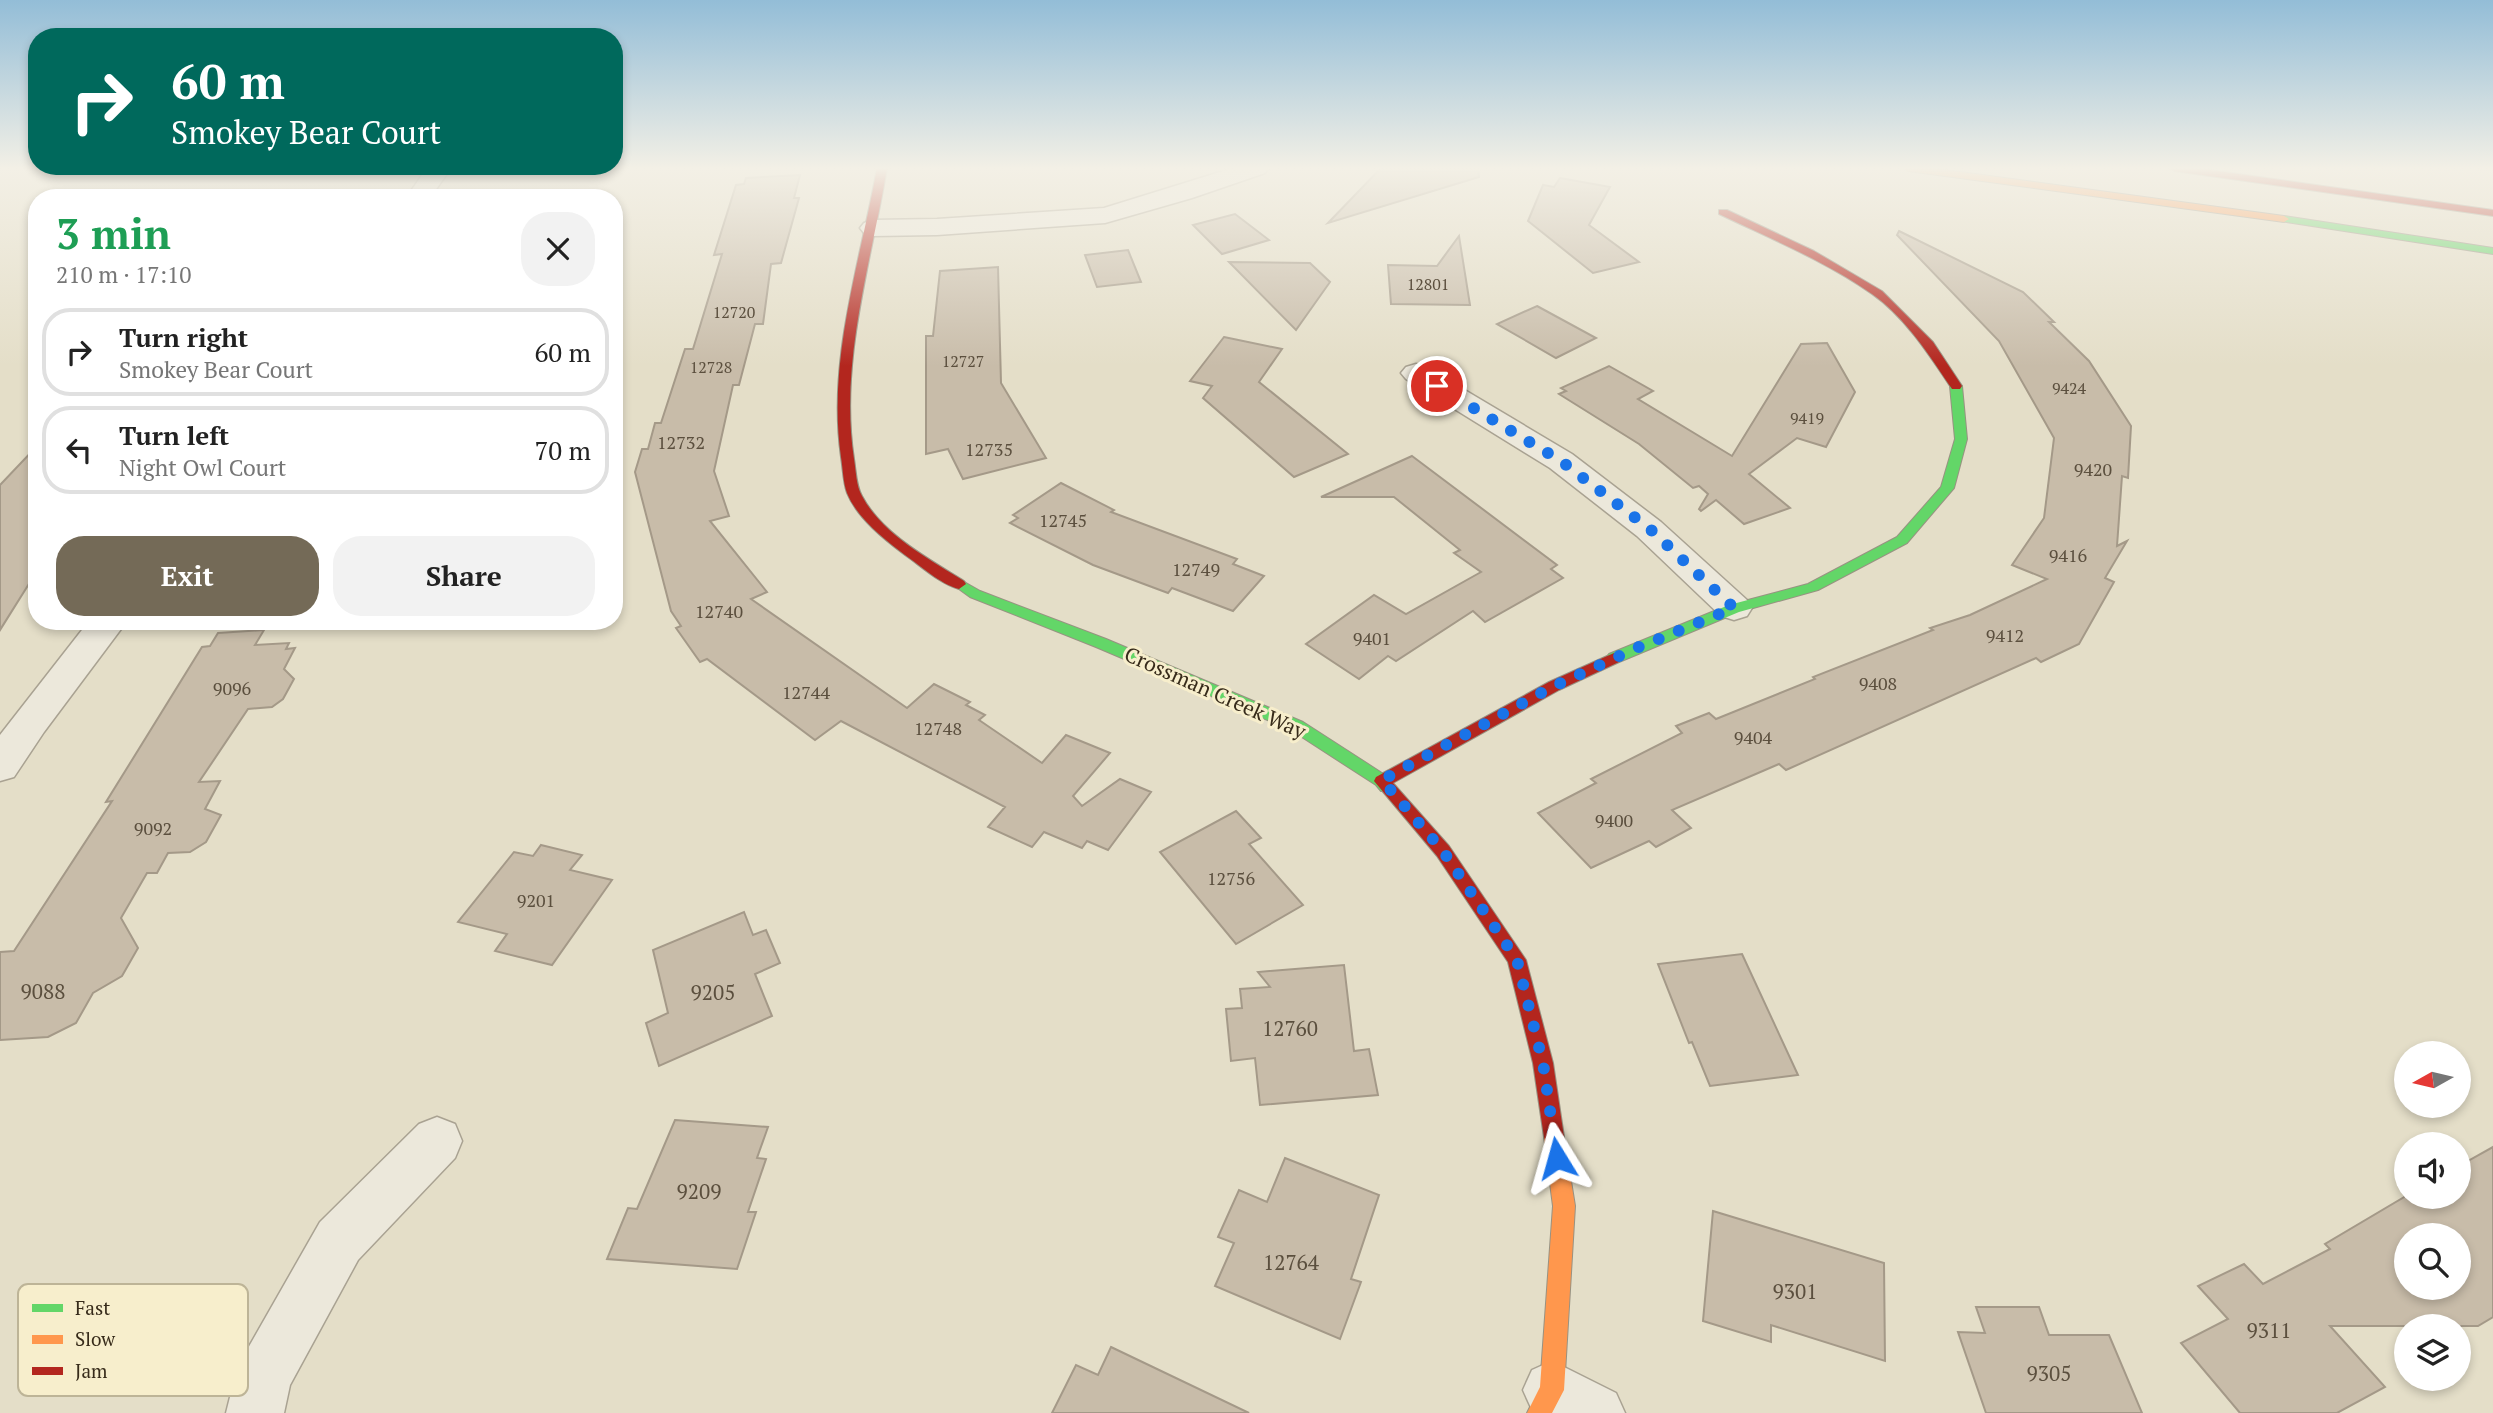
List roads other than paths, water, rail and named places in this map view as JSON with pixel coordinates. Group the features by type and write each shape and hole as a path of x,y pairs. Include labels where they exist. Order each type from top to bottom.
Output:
{"street":[{"name":"Crossman Creek Way","path":"872,234 852,325 843,394 844,447 855,497 897,545 975,594 1101,643 1297,726 1382,780 1443,851 1517,960 1543,1063 1564,1206 1562,1405"},
{"path":"1382,780 1554,686 1639,647 1734,608 1813,587 1902,540 1947,488 1961,439 1956,384 1930,344 1878,293 1810,253 1770,234"},
{"path":"2383,234 2493,251"},
{"path":"1416,373 1561,461 1650,529 1734,608"},
{"path":"0,766 15,722 101,630"},
{"path":"255,1413 263,1377 339,1241 438,1141"}]}
